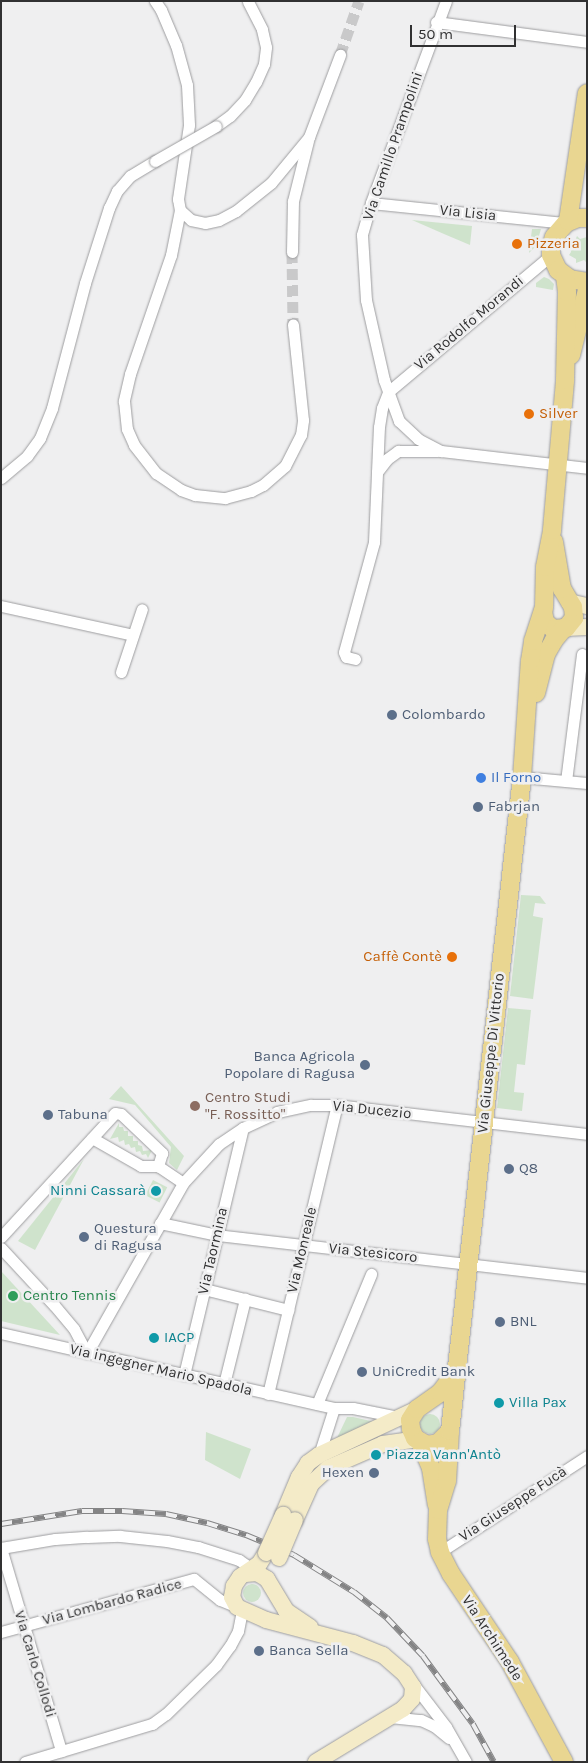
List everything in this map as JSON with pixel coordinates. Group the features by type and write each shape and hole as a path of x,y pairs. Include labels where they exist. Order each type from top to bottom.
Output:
{"main road":[{"path":"587,93 567,222 554,237 552,256 558,270 565,276 576,281 587,282"},
{"path":"567,222 587,218"},
{"path":"565,276 567,292 565,380 552,530 545,567 544,617 549,626 554,628 587,628"},
{"path":"565,380 587,290"},
{"path":"526,735 546,654 554,640 574,618 573,607 568,601 559,576 552,530"},
{"path":"526,735 532,641 544,610 548,603 556,598 587,606"},
{"name":"Via Giuseppe Di Vittorio","path":"438,1510 447,1481 450,1428 526,735"},
{"path":"438,1510 431,1468 419,1441 412,1434 410,1425 412,1416 440,1393 457,1371"},
{"path":"244,1610 268,1606 272,1587 273,1556 289,1518 299,1476 308,1464 319,1455 422,1407 442,1408 449,1415 450,1428 438,1443 428,1445 419,1441 382,1444 328,1468 312,1484 289,1518"},
{"name":"Via Archimede","path":"438,1510 437,1539 440,1552 451,1574 510,1662 564,1762"},
{"path":"273,1556 234,1586 232,1597 244,1610 294,1628 321,1634 383,1655 409,1678 413,1689 411,1701 403,1709 316,1762"},
{"path":"252,1572 272,1587 286,1611 321,1634"}],"street":[{"path":"154,1 161,10 176,45 187,85 188,125 178,189 180,210 171,255 130,374 124,401 128,429 134,445 156,473 181,490 195,495 224,498 251,491 263,485 285,466 301,435 303,420 293,325"},
{"path":"1,478 27,456 40,438 52,408 85,282 109,208 117,191 130,176 230,116 245,100 256,82 264,64 266,48 262,29 248,1"},
{"name":"Via Camillo Prampolini","path":"446,1 436,22 371,202 362,235 366,300 388,392 399,421 418,438 441,451 587,468"},
{"path":"436,22 587,42"},
{"path":"292,252 293,201 309,137 340,55"},
{"path":"180,210 191,220 205,223 219,220 236,212 271,183 309,137"},
{"name":"Via Lisia","path":"371,202 567,222"},
{"name":"Via Rodolfo Morandi","path":"388,392 552,256"},
{"path":"355,659 346,656 344,652 374,542 379,427 382,408 388,392"},
{"path":"377,472 387,459 398,451 441,451"},
{"path":"1,606 133,635"},
{"path":"121,672 142,609"},
{"path":"566,781 582,654"},
{"path":"522,776 587,783"},
{"name":"Via Ducezio","path":"87,1353 183,1183 219,1144 243,1128 294,1107 337,1105 587,1134"},
{"name":"Via Monreale","path":"268,1394 337,1105"},
{"path":"1,1237 115,1113 119,1113 162,1153 158,1166"},
{"name":"Via Taormina","path":"184,1375 243,1128"},
{"path":"92,1138 141,1166 158,1166 183,1183"},
{"name":"Via Stesicoro","path":"160,1223 216,1235 587,1278"},
{"path":"1,1248 74,1329 87,1353"},
{"path":"319,1405 371,1274"},
{"path":"204,1289 288,1310"},
{"path":"224,1384 245,1299"},
{"name":"Via ingegner Mario Spadola","path":"1,1333 319,1405 334,1408 353,1408 400,1418"},
{"path":"319,1455 334,1408"},
{"name":"Via Giuseppe Fucà","path":"440,1552 587,1456"},
{"path":"1,1548 55,1539 120,1536 198,1547 239,1560 252,1572"},
{"name":"Via Carlo Collodi","path":"1,1548 61,1751"},
{"name":"Via Lombardo Radice","path":"1,1632 194,1579 220,1600 244,1610"},
{"path":"25,1762 152,1724 166,1714 216,1665 238,1631 244,1610"},
{"path":"409,1678 429,1702 466,1762"},
{"path":"388,1718 398,1716 421,1720 441,1731 460,1750"}],"green space":[{"path":"412,220 472,226 470,245 444,234"},
{"path":"532,229 541,229 536,246 529,253"},
{"path":"577,236 580,239 587,237 587,263 584,260 576,263 576,259 569,255 571,252 570,243 574,243"},
{"path":"544,277 554,284 553,290 536,287 536,283"},
{"path":"521,895 540,896 546,904 535,903 533,916 543,918 533,999 510,996"},
{"path":"508,1008 531,1010 525,1065 517,1064 514,1092 524,1093 522,1111 497,1108"},
{"path":"121,1086 184,1156 177,1170 169,1163 171,1147 135,1105 109,1099"},
{"path":"119,1123 119,1127 123,1127 124,1131 128,1131 128,1136 133,1136 133,1141 138,1141 138,1145 142,1146 143,1151 152,1150 148,1158 146,1154 142,1155 140,1151 136,1152 135,1147 131,1148 129,1144 125,1145 124,1140 119,1142 118,1137 110,1139"},
{"path":"84,1159 35,1250 18,1241"},
{"path":"153,1180 167,1187 160,1202 145,1195"},
{"name":"Centro Tennis","path":"1,1271 60,1335 1,1321"},
{"path":"430,1414 437,1417 440,1424 437,1431 430,1434 423,1431 420,1424 423,1417"},
{"path":"347,1417 353,1417 375,1422 336,1440"},
{"path":"206,1432 251,1449 240,1479 205,1460"},
{"path":"248,1584 256,1584 261,1589 259,1600 248,1602 243,1597 243,1589"}],"tunnel":[{"path":"340,55 359,1"},
{"path":"292,252 293,325"}],"railway":[{"path":"1,1524 82,1511 166,1514 207,1523 246,1535 294,1555 354,1592 387,1618 423,1656 473,1724 494,1762"}],"place":[{"name":"Pizzeria","path":"517,244"},
{"name":"Silver","path":"529,414"},
{"name":"Colombardo","path":"392,715"},
{"name":"Il Forno","path":"481,778"},
{"name":"Fabrjan","path":"478,807"},
{"name":"Caffè Contè","path":"452,957"},
{"name":"Banca Agricola Popolare di Ragusa","path":"365,1065"},
{"name":"Centro Studi \"F. Rossitto\"","path":"195,1106"},
{"name":"Tabuna","path":"48,1115"},
{"name":"Q8","path":"509,1169"},
{"name":"Ninni Cassarà","path":"156,1191"},
{"name":"Questura di Ragusa","path":"84,1237"},
{"name":"Centro Tennis","path":"13,1296"},
{"name":"BNL","path":"500,1322"},
{"name":"IACP","path":"154,1338"},
{"name":"UniCredit Bank","path":"362,1372"},
{"name":"Villa Pax","path":"499,1403"},
{"name":"Piazza Vann'Antò","path":"376,1455"},
{"name":"Hexen","path":"374,1473"},
{"name":"Banca Sella","path":"259,1651"}]}
